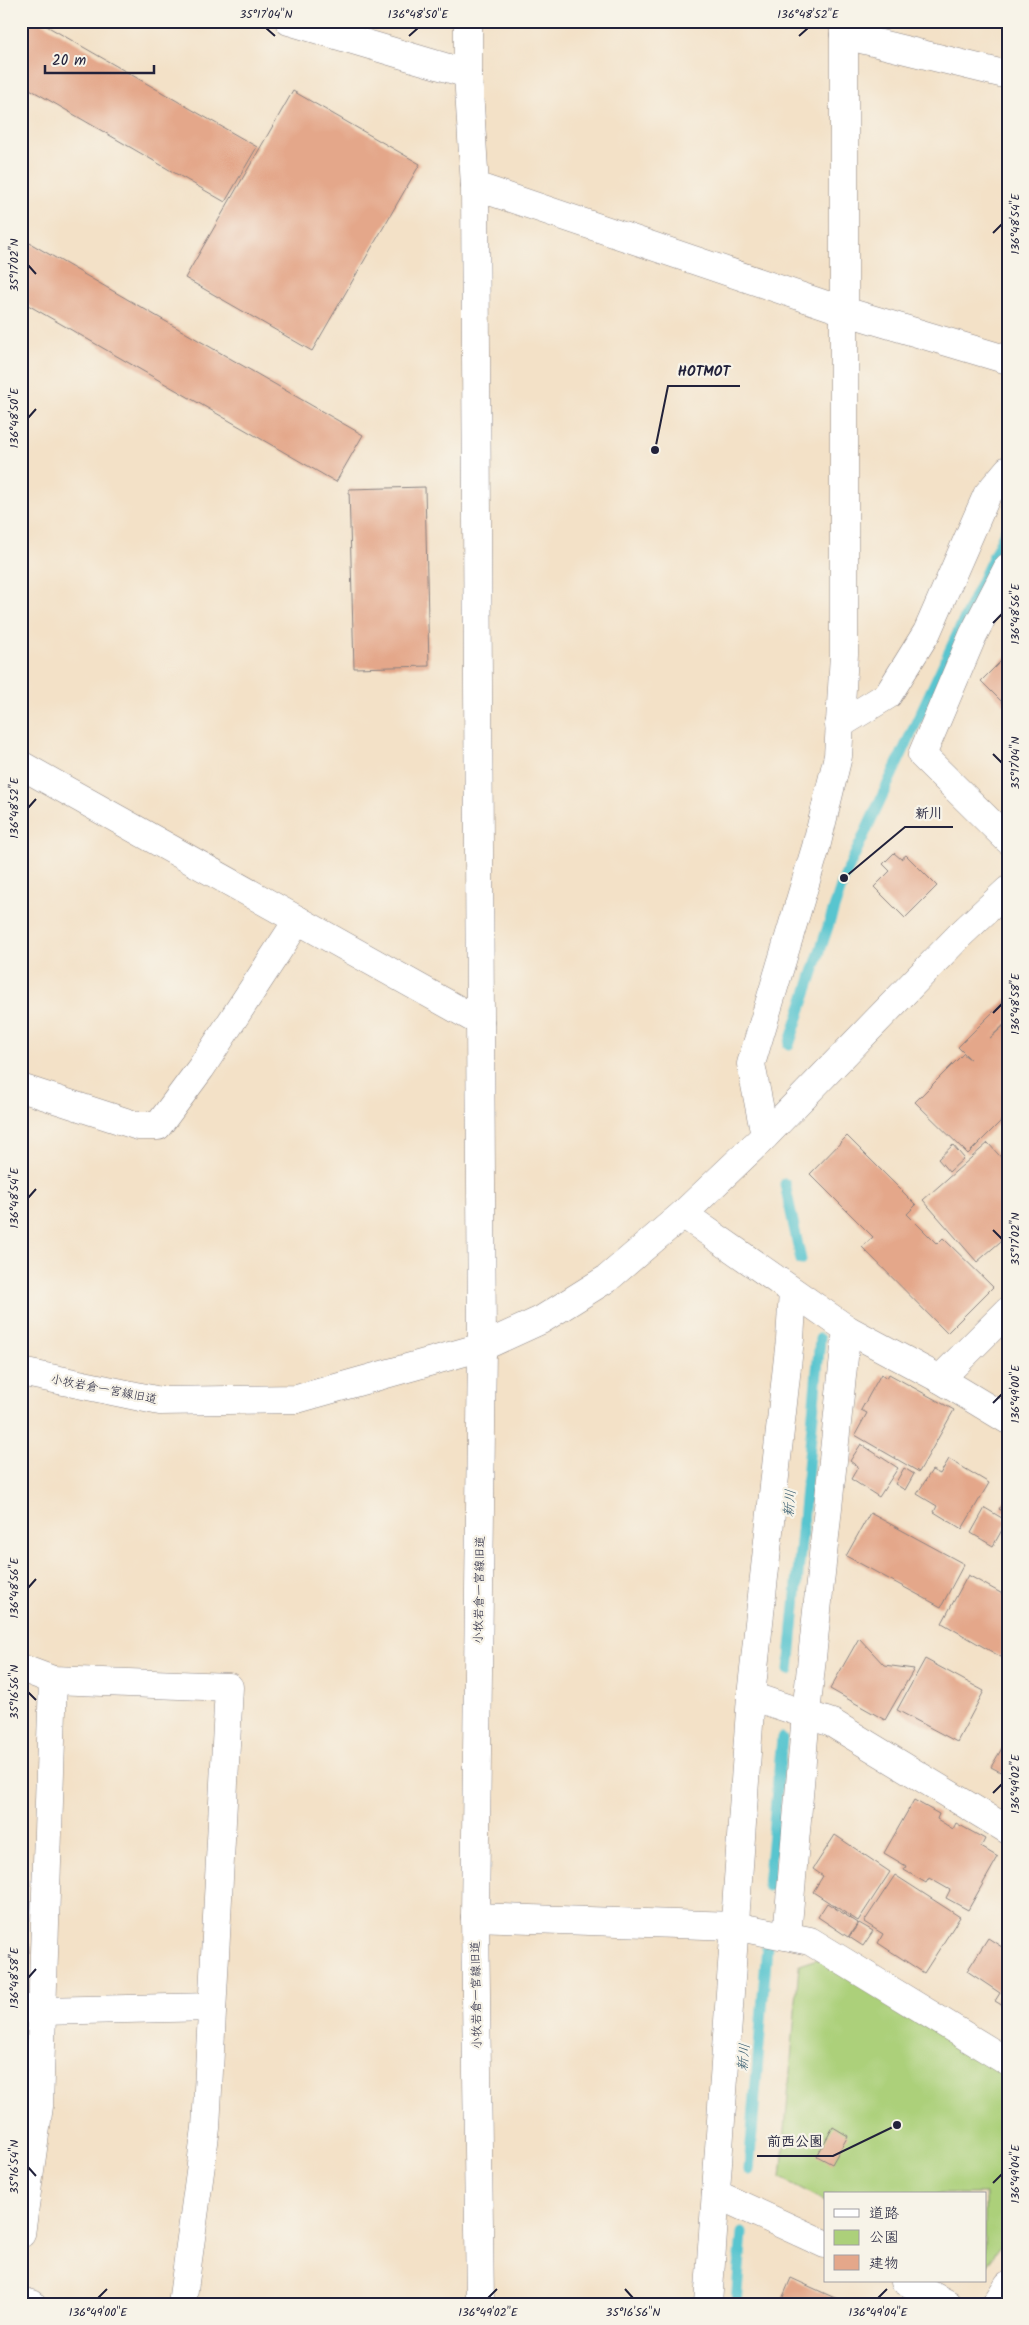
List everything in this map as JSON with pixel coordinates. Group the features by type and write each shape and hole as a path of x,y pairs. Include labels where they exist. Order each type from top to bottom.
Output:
{"street":[{"path":"289,21 468,74"},
{"path":"468,21 468,74 475,186 482,1347 540,1320 608,1278 683,1214 765,1136 961,934 1008,890"},
{"path":"765,1136 751,1064 816,847 838,756 844,654 844,28 1008,75"},
{"path":"475,186 844,311 1008,360"},
{"path":"839,724 888,695 928,632 987,495 1008,470"},
{"path":"1008,567 973,635 922,755 1008,840"},
{"path":"21,765 480,1022"},
{"path":"21,1088 138,1126 158,1126 201,1068 298,920"},
{"path":"683,1214 847,1329 940,1379 1008,1420"},
{"path":"708,2304 751,1696 790,1339 793,1292"},
{"path":"940,1379 1008,1311"},
{"path":"786,1936 806,1714 847,1329"},
{"name":"小牧岩倉一宮線旧道","path":"21,1372 160,1401 297,1399 482,1347 475,1917 480,2304"},
{"path":"21,1668 53,1680 229,1687 206,2128 182,2304"},
{"path":"21,2234 39,2106 32,2010 53,1680"},
{"path":"751,1696 832,1723 1008,1830"},
{"path":"475,1917 734,1926 810,1941 1008,2062"},
{"path":"32,2010 212,2007"},
{"path":"716,2194 824,2244"},
{"path":"907,2282 948,2304"},
{"path":"996,2304 1008,2286"},
{"path":"21,2301 32,2304"}],"green space":[{"path":"817,1959 1008,2071 1008,2234 986,2267 986,2192 824,2192 824,2200 781,2178 799,1965"}],"building":[{"path":"21,21 38,21 257,147 225,202 21,84"},
{"path":"293,91 420,164 312,351 185,278"},
{"path":"21,238 363,435 336,482 21,301"},
{"path":"425,487 429,666 354,668 349,489"},
{"path":"1008,654 1008,708 981,681"},
{"path":"894,853 901,859 906,855 937,886 905,918 874,887 890,871 883,864"},
{"path":"1007,998 1008,1021 989,1039 1008,1022 1008,1114 968,1154 915,1102 963,1054 970,1059 958,1047"},
{"path":"847,1136 916,1205 907,1214 937,1244 943,1238 993,1287 947,1333 862,1247 873,1237 810,1174"},
{"path":"988,1143 1008,1165 1008,1235 977,1262 923,1200"},
{"path":"953,1145 964,1158 949,1172 938,1159"},
{"path":"881,1374 887,1378 889,1374 954,1410 919,1472 855,1435 867,1413 861,1410"},
{"path":"861,1444 898,1468 879,1497 851,1479 858,1467 850,1461"},
{"path":"949,1459 989,1483 962,1529 934,1512 937,1506 917,1494 932,1470 940,1474"},
{"path":"904,1468 914,1474 905,1490 895,1484"},
{"path":"1008,1495 1008,1515 999,1509"},
{"path":"985,1508 1007,1521 993,1546 971,1533"},
{"path":"870,1513 964,1564 941,1607 846,1556"},
{"path":"968,1575 1008,1597 1008,1661 942,1623"},
{"path":"859,1638 884,1665 914,1669 885,1720 830,1689"},
{"path":"925,1659 984,1691 957,1742 897,1710"},
{"path":"1008,1738 1008,1776 991,1767"},
{"path":"914,1800 939,1814 937,1819 953,1829 956,1823 985,1839 981,1847 998,1857 968,1910 946,1898 950,1890 929,1878 926,1883 904,1870 906,1866 884,1853"},
{"path":"835,1835 890,1872 858,1921 813,1892 823,1876 813,1869"},
{"path":"895,1875 960,1917 924,1973 878,1943 883,1934 864,1922"},
{"path":"827,1903 858,1923 848,1937 818,1917"},
{"path":"859,1923 873,1931 863,1946 849,1937"},
{"path":"988,1938 1008,1951 1008,2009 995,2001 1000,1993 967,1971"},
{"path":"833,2127 848,2136 832,2164 817,2156"},
{"path":"791,2278 848,2304 780,2304"}],"waterway":[{"name":"新川","path":"789,1045 844,878 1008,525"},
{"name":"新川","path":"785,1184 801,1260"},
{"name":"新川","path":"789,1670 820,1339"},
{"name":"新川","path":"768,1886 782,1738"},
{"name":"新川","path":"749,2170 767,1947"},
{"name":"新川","path":"736,2304 742,2233"}],"place":[{"name":"HOTMOT","path":"655,450"},
{"name":"新川","path":"844,878"},
{"name":"前西公園","path":"897,2125"}]}
